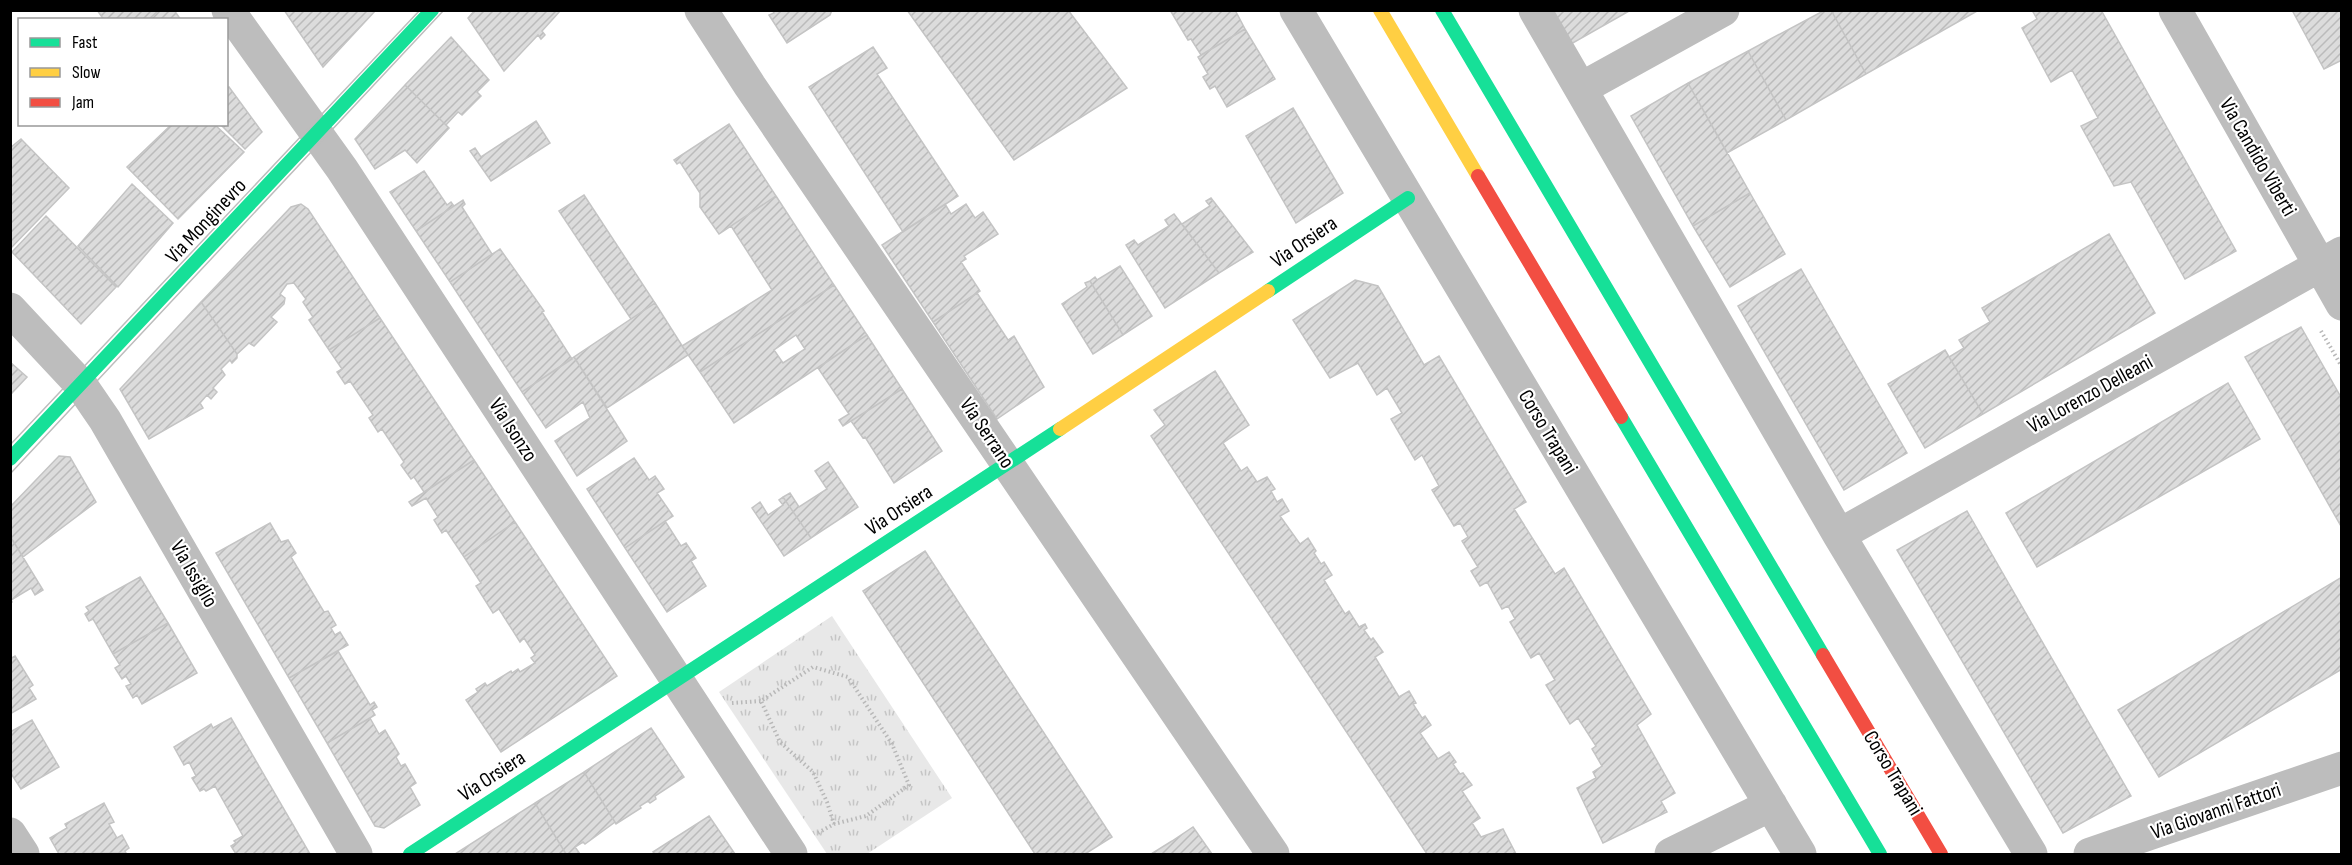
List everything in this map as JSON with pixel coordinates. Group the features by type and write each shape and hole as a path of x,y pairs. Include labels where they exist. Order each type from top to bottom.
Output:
{"main road":[{"name":"Via Monginevro","path":"10,459 432,10"},
{"path":"1380,10 1880,855"},
{"name":"Corso Trapani","path":"1442,10 1941,855"},
{"name":"Via Orsiera","path":"410,855 1008,464 1408,198"}],"street":[{"name":"Via Isonzo","path":"228,10 316,133 790,852"},
{"name":"Via Serrano","path":"701,10 757,96 1273,855"},
{"name":"Corso Trapani","path":"1296,10 1800,855"},
{"path":"1535,10 1839,535 2031,855"},
{"path":"1582,88 1723,10"},
{"name":"Via Candido Viberti","path":"2175,10 2330,259 2342,304"},
{"name":"Via Lorenzo Delleani","path":"1839,535 2330,259"},
{"name":"Via Issiglio","path":"10,309 81,385 105,420 356,855"},
{"name":"Via Giovanni Fattori","path":"2090,855 2342,768"},
{"path":"1671,855 1771,805"},
{"path":"10,834 23,855"}],"path":[{"path":"790,852 834,824 866,816 909,785 892,744 848,677 813,667 761,701 780,742 813,772 834,824"}],"green space":[{"path":"832,616 952,798 867,854 827,854 719,692"}],"building":[{"path":"97,10 159,10 150,18 103,18"},
{"path":"159,10 174,10 180,18 150,18"},
{"path":"284,10 376,10 323,67"},
{"path":"475,10 561,10 542,31 545,35 541,39 538,35 504,71 468,18"},
{"path":"772,10 832,10 830,15 787,43 769,15 774,13"},
{"path":"907,10 1068,10 1127,88 1014,160"},
{"path":"1170,10 1235,10 1245,29 1201,55 1191,39 1188,40"},
{"path":"1552,10 1631,10 1571,44"},
{"path":"1825,10 1831,10 1866,74 1786,120 1748,51"},
{"path":"1831,10 1979,10 1866,74"},
{"path":"2032,10 2101,10 2236,251 2185,279 2131,182 2114,186 2081,126 2098,118 2072,70 2051,82 2022,28 2037,19"},
{"path":"2292,10 2342,10 2342,60 2324,69"},
{"path":"1245,29 1275,79 1227,107 1215,86 1210,89 1203,77 1208,74 1198,57"},
{"path":"451,37 489,80 477,92 481,96 462,115 458,112 446,125 405,85"},
{"path":"873,47 887,68 877,74 958,196 903,232 809,87"},
{"path":"1748,51 1786,120 1727,153 1688,83"},
{"path":"1688,83 1750,193 1693,226 1631,116"},
{"path":"405,85 449,128 417,163 405,150 375,169 355,139"},
{"path":"228,88 262,132 245,149 222,126 228,126"},
{"path":"1293,108 1343,193 1296,223 1246,136"},
{"path":"536,121 550,143 491,181 470,151 475,148 481,157"},
{"path":"729,124 776,196 719,234 700,207 700,193 680,162 677,164 674,160"},
{"path":"170,126 216,126 244,152 178,219 127,167"},
{"path":"21,139 69,188 11,248 10,148"},
{"path":"424,171 447,205 451,202 454,206 416,231 390,192"},
{"path":"132,184 173,223 118,287 78,246"},
{"path":"1750,193 1785,254 1730,287 1693,226"},
{"path":"584,195 655,303 631,319 559,211"},
{"path":"776,196 834,285 700,372 682,346 772,290 731,226"},
{"path":"1211,198 1253,252 1219,273 1182,224 1210,206 1206,201"},
{"path":"463,200 465,204 462,207 492,254 450,282 416,231"},
{"path":"301,204 308,209 380,318 329,350 309,320 313,317 303,302 306,299 294,283 287,284 280,294 285,298 284,304 271,317 277,322 254,346 249,343 237,354 201,302 291,207"},
{"path":"945,204 951,214 966,204 975,218 983,212 998,234 964,256 966,259 961,262 980,291 933,322 882,245"},
{"path":"1174,214 1219,273 1165,308 1126,245 1134,240 1138,245 1169,226 1165,220"},
{"path":"46,216 116,287 81,324 12,252"},
{"path":"2109,234 2155,313 1983,414 1949,357 1964,348 1959,340 1990,322 1982,308"},
{"path":"500,249 544,311 542,312 572,359 522,392 450,282"},
{"path":"1120,266 1152,316 1123,335 1090,281 1095,277 1097,280"},
{"path":"1801,269 1907,453 1844,490 1738,306"},
{"path":"1355,280 1378,286 1424,365 1439,356 1526,502 1514,509 1555,574 1564,568 1651,714 1637,725 1675,793 1661,801 1667,812 1603,843 1577,788 1596,778 1593,772 1602,766 1592,749 1596,746 1578,718 1570,724 1546,685 1555,680 1539,653 1531,658 1510,622 1515,619 1508,606 1502,609 1487,582 1480,586 1471,571 1478,567 1462,541 1468,537 1460,523 1454,526 1432,490 1439,486 1422,455 1415,460 1391,419 1402,413 1387,388 1377,395 1358,363 1330,378 1293,320"},
{"path":"1090,281 1123,335 1093,354 1062,304 1087,287 1085,283"},
{"path":"834,285 867,335 734,423 700,372","holes":["796,335 805,349 783,363 774,350"]},
{"path":"977,293 1008,340 1014,336 1044,387 997,419 933,322"},
{"path":"201,302 237,354 237,358 232,363 230,360 221,369 225,375 213,388 217,392 211,399 207,395 200,403 203,408 149,439 120,389"},
{"path":"655,303 688,355 607,408 574,357"},
{"path":"380,318 474,460 424,492 414,477 411,479 401,465 404,462 382,429 378,432 369,418 373,415 350,381 345,384 337,372 342,369 329,350"},
{"path":"2301,327 2342,399 2342,528 2245,357"},
{"path":"867,335 902,389 843,426 839,420 849,414 818,368"},
{"path":"1945,350 1983,414 1925,448 1888,384"},
{"path":"574,357 627,441 577,476 555,441 590,418 583,402 546,428 522,392"},
{"path":"10,362 27,377 10,395"},
{"path":"1215,371 1249,425 1223,443 1241,471 1247,467 1257,482 1267,477 1275,489 1271,491 1277,502 1282,499 1289,511 1280,516 1300,544 1308,538 1321,564 1324,562 1332,575 1324,580 1345,614 1349,611 1359,627 1365,624 1367,628 1364,630 1383,652 1375,657 1399,697 1409,691 1416,703 1413,704 1422,718 1425,716 1431,725 1420,733 1438,759 1449,752 1456,762 1453,764 1472,785 1462,791 1480,818 1472,823 1481,837 1503,829 1516,854 1427,854 1151,436 1165,425 1154,410"},
{"path":"2228,383 2260,439 2037,567 2006,513"},
{"path":"902,389 942,451 894,483 865,437 863,438 851,421"},
{"path":"59,456 70,457 96,502 23,557 10,536 10,507"},
{"path":"634,458 649,480 655,476 664,489 657,493 673,516 625,548 587,489"},
{"path":"474,460 515,522 464,557 446,530 442,533 434,520 438,517 426,498 412,506 409,502"},
{"path":"828,462 858,507 811,538 783,497 790,493 799,507 827,489 815,471"},
{"path":"783,497 811,538 784,556 752,508 760,502 768,515 783,505 779,500"},
{"path":"1967,511 2131,796 2063,833 1897,550"},
{"path":"665,521 681,546 686,543 696,558 691,561 706,586 667,612 625,548"},
{"path":"515,522 617,676 501,752 466,700 478,692 476,689 485,683 487,686 511,671 512,673 518,669 520,672 535,663 531,658 535,655 524,638 520,642 499,609 493,613 476,586 481,583 464,557"},
{"path":"270,523 281,542 288,540 296,553 291,557 324,612 328,611 336,625 331,628 335,635 340,632 348,645 289,678 216,553"},
{"path":"10,536 43,590 35,595 31,588 11,600 10,603"},
{"path":"925,551 1112,837 1085,854 1035,854 863,591"},
{"path":"140,577 168,623 113,654 93,619 89,621 85,614 89,611 86,607"},
{"path":"2342,577 2342,669 2159,777 2118,710"},
{"path":"168,623 197,673 142,704 137,695 133,698 126,686 131,684 126,676 122,679 115,668 120,665 113,654"},
{"path":"338,651 370,705 374,702 377,707 372,710 375,715 327,743 289,678"},
{"path":"15,656 33,685 29,688 36,699 10,714 10,659"},
{"path":"231,718 310,854 236,854 231,846 236,843 234,841 243,836 215,786 206,791 204,789 200,791 192,778 196,776 189,762 184,765 174,747 211,724 213,728"},
{"path":"370,718 379,734 385,730 399,754 396,757 401,766 405,764 416,783 410,787 420,805 384,828 375,826 327,743"},
{"path":"32,720 59,767 21,789 10,772 10,732"},
{"path":"651,728 684,777 655,796 656,799 640,806 641,808 616,824 584,772"},
{"path":"584,772 615,822 585,844 583,842 575,847 580,854 566,854 535,803"},
{"path":"104,803 114,822 109,824 117,838 122,835 129,848 125,851 126,853 59,854 50,838 67,828 65,824"},
{"path":"535,803 566,854 455,854"},
{"path":"709,816 735,854 655,854 653,852"},
{"path":"1193,827 1212,854 1151,854 1172,841"}],"tram line":[{"path":"10,445 420,10"},
{"path":"10,474 444,10"}],"traffic: fast":[{"path":"10,459 432,10"},
{"path":"1442,10 1823,655"},
{"path":"1268,291 1408,198"},
{"path":"1621,417 1880,854"},
{"path":"410,854 1060,429"}],"traffic: slow":[{"path":"1380,10 1478,176"},
{"path":"1060,429 1268,291"}],"traffic: jam":[{"path":"1478,176 1621,417"},
{"path":"1823,655 1941,854"}]}
